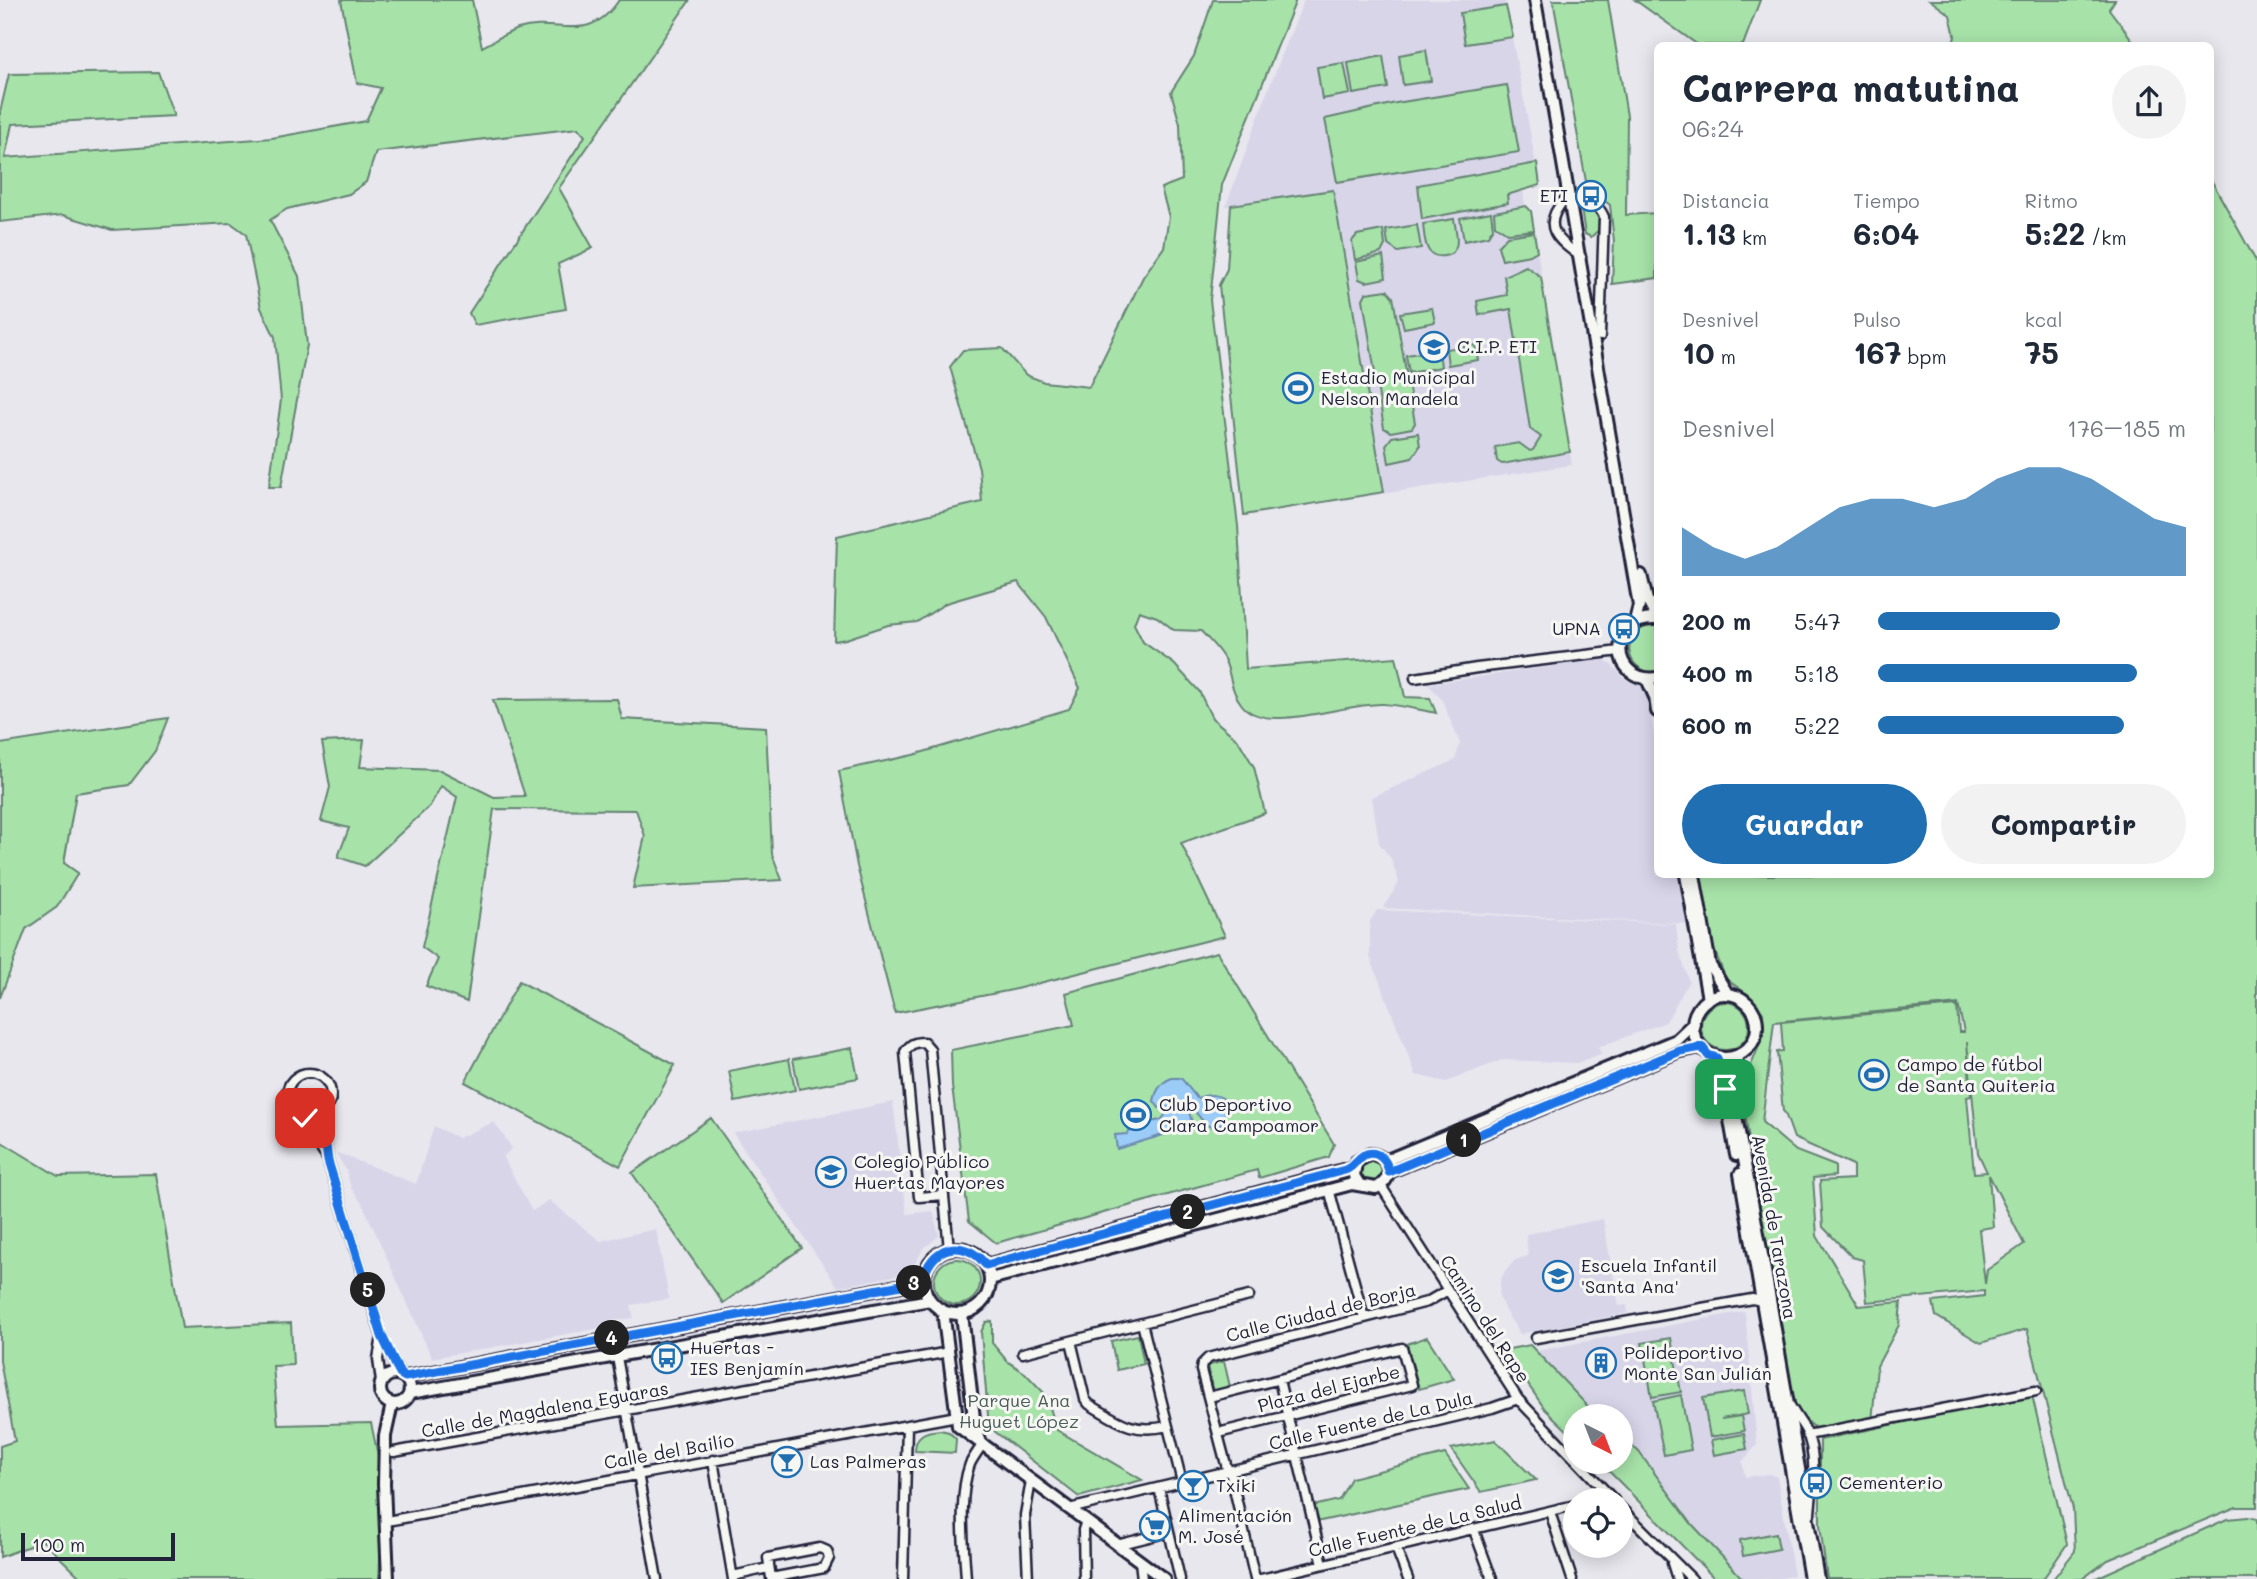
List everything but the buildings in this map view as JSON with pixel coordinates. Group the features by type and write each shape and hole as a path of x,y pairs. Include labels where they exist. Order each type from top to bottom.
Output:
{"street":[{"path":"1535,0 1600,336 1642,578 1647,600 1654,613"},
{"path":"1541,0 1639,606 1635,622"},
{"path":"1581,257 1563,244 1552,227 1552,218 1557,208 1564,200 1573,198 1593,203 1604,217 1600,336"},
{"path":"1652,679 1637,676 1628,670 1620,651 1626,629 1635,622 1654,618"},
{"path":"1415,678 1620,651"},
{"path":"1687,878 1708,999"},
{"path":"1693,1023 1696,1040 1708,1055 1727,1059 1748,1049 1757,1027 1755,1015 1748,1005 1742,999 1727,993 1710,965 1695,878"},
{"path":"1387,1166 1672,1042 1684,1035 1708,999 1727,993"},
{"path":"944,1195 919,1197 905,1052 910,1045 917,1042 924,1042 930,1049 944,1195 949,1249"},
{"path":"1387,1166 1677,1052 1702,1047"},
{"name":"Avenida de Tarazona","path":"1737,1056 1734,1106 1818,1579"},
{"name":"Avenida de Tarazona","path":"1717,1058 1724,1085 1810,1579"},
{"path":"328,1161 287,1100 290,1083 304,1073 321,1076 327,1083 331,1099 322,1114 328,1161 382,1336 402,1375 409,1381 410,1393 404,1402 392,1404 382,1396 378,1359 382,1336"},
{"path":"297,1114 314,1117 322,1114"},
{"path":"1370,1153 1376,1154 1387,1166 1388,1178 1381,1186 1370,1189 1359,1184 1354,1176 1354,1167 1360,1158 1370,1153"},
{"path":"986,1265 1354,1167"},
{"path":"990,1279 1329,1189 1359,1184"},
{"name":"Camino del Rape","path":"1381,1186 1518,1399 1563,1446"},
{"path":"1329,1189 1364,1318"},
{"path":"949,1249 970,1251 979,1256 986,1265 990,1279 985,1298 971,1311 962,1314 943,1311 930,1300 923,1281 925,1270 939,1253 949,1249"},
{"path":"381,1382 389,1374 402,1375 923,1281"},
{"name":"Calle Ciudad de Borja","path":"1209,1397 1202,1364 1208,1358 1427,1302 1448,1290"},
{"path":"1023,1353 1249,1296"},
{"name":"Avenida de Tarazona","path":"1536,1338 1752,1299 1762,1301"},
{"path":"410,1393 930,1300"},
{"path":"943,1311 958,1426 1164,1579"},
{"path":"962,1314 975,1427 982,1445"},
{"path":"1142,1324 1182,1482"},
{"path":"1071,1341 1085,1399 1089,1404 1137,1429 1149,1430 1168,1426"},
{"name":"Plaza del Ejarbe","path":"1218,1433 1412,1385 1402,1348 1279,1380"},
{"name":"Calle de Magdalena Eguaras","path":"394,1452 949,1352"},
{"path":"617,1357 657,1579"},
{"path":"1255,1579 1209,1397 1279,1380 1323,1564"},
{"path":"1807,1436 2036,1391"},
{"name":"Calle Fuente de La Dula","path":"1069,1509 1492,1408 1518,1399"},
{"name":"Avenida de Tarazona","path":"1788,1403 1812,1450 1814,1476 1809,1524"},
{"path":"388,1579 385,1437 392,1404"},
{"name":"Calle del Bailío","path":"387,1521 957,1416"},
{"path":"904,1579 907,1424"},
{"path":"966,1579 963,1537 965,1490 971,1463 982,1445"},
{"path":"713,1460 733,1577 768,1568"},
{"name":"Camino del Rape","path":"1589,1474 1603,1488"},
{"path":"1028,1579 1025,1515 1031,1481"},
{"path":"1159,1488 1180,1579"},
{"name":"Calle Fuente de La Salud","path":"1261,1579 1563,1508"},
{"path":"1550,1512 1572,1579"},
{"path":"1084,1579 1083,1530 1087,1521"},
{"path":"1633,1521 1692,1579"},
{"path":"1474,1530 1492,1579"},
{"path":"1117,1545 1169,1532"},
{"path":"820,1548 827,1551 830,1558 824,1568 771,1578 768,1568 768,1558 820,1548"},
{"path":"1396,1548 1408,1579"},
{"path":"1671,1560 1677,1579"},
{"path":"1140,1561 1142,1579"}],"shaded area":[{"path":"1304,0 1505,0 1540,185 1523,189 1526,213 1534,230 1572,465 1244,515 1383,492 1333,190 1226,206"},
{"path":"1603,659 1625,679 1646,689 1654,733 1654,878 1682,878 1690,924 1383,908 1399,882 1391,859 1379,843 1372,797 1455,760 1460,743 1442,700 1428,684"},
{"path":"1377,910 1676,924 1679,951 1689,981 1666,1022 1598,1047 1602,1054 1576,1063 1502,1060 1446,1082 1416,1075 1370,957 1370,921"},
{"name":"Colegio Público Huertas Mayores","path":"893,1102 907,1214 933,1211 939,1236 924,1248 909,1273 838,1287 733,1133"},
{"path":"494,1122 512,1148 503,1157 532,1211 549,1200 600,1241 656,1229 669,1299 631,1305 634,1318 612,1321 612,1326 432,1358 362,1203 351,1188 346,1170 335,1152 416,1184 434,1126 458,1138"},
{"name":"Escuela Infantil 'Santa Ana'","path":"1603,1219 1619,1306 1627,1305 1628,1313 1520,1334 1499,1296 1500,1282 1505,1271 1515,1260 1528,1256 1526,1234"},
{"path":"1745,1311 1757,1445 1742,1462 1745,1477 1769,1474 1777,1477 1794,1575 1779,1579 1743,1579 1691,1523 1633,1447 1633,1404 1586,1404 1536,1351"}],"green space":[{"path":"341,0 472,0 482,47 518,29 533,26 584,26 596,22 619,0 690,0 559,188 593,248 558,264 566,309 475,325 469,313 585,136 578,128 376,152 366,182 349,194 287,209 270,220 299,276 307,345 281,487 269,487 281,400 275,337 261,308 246,234 231,223 112,230 63,215 0,222 0,112 9,74 158,72 174,116 12,124 5,158 272,138 366,121 381,88 357,83"},
{"path":"1213,0 1296,0 1222,185 1210,300 1238,526 1246,669 1396,657 1405,697 1430,698 1436,713 1383,704 1288,718 1269,718 1253,714 1238,699 1223,657 1201,631 1174,630 1157,617 1139,611 1134,624 1143,642 1174,664 1199,691 1212,718 1238,740 1254,767 1265,813 1181,843 1225,936 1012,990 895,1013 857,866 839,771 913,755 1069,709 1080,688 1046,617 1018,582 946,603 917,622 888,625 834,641 837,536 982,502 979,468 950,367 963,350 1002,348 1026,375 1044,382 1089,387 1143,277 1164,247 1169,217 1161,188 1182,180 1180,124 1171,92 1194,56"},
{"path":"1553,0 1608,0 1627,116 1626,215 1654,213 1654,278 1612,284 1614,241 1610,205 1587,187"},
{"path":"1635,0 1760,0 1744,42 1694,42"},
{"path":"1930,0 2115,0 2109,9 2134,42 1954,42 1955,36 1950,15"},
{"path":"1506,6 1513,37 1465,44 1460,13"},
{"path":"1426,50 1431,81 1403,85 1399,55"},
{"path":"1383,56 1388,88 1353,94 1348,63"},
{"path":"1344,63 1350,94 1322,99 1317,67"},
{"path":"1507,85 1519,152 1337,182 1325,119 1396,103"},
{"path":"1537,163 1540,185 1507,195 1508,203 1422,219 1418,185"},
{"path":"2214,185 2257,263 2257,1413 2251,1434 2257,1449 2257,1507 2236,1507 2108,1560 2082,1579 2053,1579 2075,1551 2073,1509 2027,1329 1981,1343 1936,1316 1933,1302 1984,1296 1984,1291 1867,1302 1863,1260 1852,1257 1823,1227 1820,1181 1853,1179 1853,1165 1794,1138 1783,1111 1777,1052 1783,1051 1781,1022 1957,1006 1959,1032 1964,1032 1958,1004 1774,1022 1762,1122 1796,1151 1835,1166 1835,1176 1813,1178 1817,1236 1859,1306 1901,1302 1899,1325 1877,1366 1872,1422 1815,1428 1796,1411 1767,1255 1741,1089 1764,1034 1763,1013 1747,994 1726,979 1710,939 1700,878 2214,878","holes":["1967,1042 1978,1153 1987,1172 1974,1173 1967,1097 1971,1096","1989,1175 2024,1244 1987,1270 1985,1284 1979,1229 1993,1227"]},
{"name":"Estadio Municipal Nelson Mandela","path":"1333,190 1384,492 1244,515 1219,285 1227,269 1231,205"},
{"path":"1589,205 1600,215 1601,228 1591,237 1585,234 1581,208"},
{"path":"1526,206 1531,211 1534,230 1507,233 1495,225 1494,212"},
{"path":"1491,212 1493,228 1488,236 1464,241 1460,218"},
{"path":"1454,219 1457,242 1454,251 1444,256 1432,254 1426,245 1423,224"},
{"path":"1417,225 1421,248 1398,252 1388,245 1386,230"},
{"path":"1383,230 1385,245 1381,253 1355,260 1352,241 1357,235"},
{"path":"1534,232 1537,251 1530,255 1502,260 1498,246 1507,236"},
{"path":"1383,256 1386,278 1366,282 1359,279 1356,262"},
{"path":"1526,266 1541,277 1570,452 1502,464 1497,461 1495,447 1519,443 1530,451 1541,437 1530,429 1511,309 1479,315 1477,301 1507,295 1504,276"},
{"path":"1387,290 1393,297 1415,423 1412,428 1391,432 1384,428 1363,299 1366,293"},
{"path":"1432,308 1435,322 1404,328 1400,313"},
{"path":"1475,345 1478,360 1448,365 1446,349"},
{"path":"1439,350 1441,367 1409,373 1406,355"},
{"path":"1418,433 1420,446 1412,458 1389,463 1386,445 1392,437"},
{"path":"1654,626 1654,672 1639,667 1630,654 1632,638 1638,631"},
{"path":"617,699 622,719 766,727 772,854 782,880 633,888 645,836 636,810 494,809 467,1002 426,986 438,959 422,947 457,797 441,786 430,806 365,866 338,857 349,828 321,821 330,787 322,742 364,740 360,767 440,770 494,797 525,796 493,700"},
{"path":"168,718 155,751 129,785 76,793 64,863 78,873 57,907 26,929 0,998 0,744"},
{"name":"Club Deportivo Clara Campoamor","path":"1217,952 1334,1144 1329,1157 1259,1178 1257,1170 996,1243 969,1221 952,1086 951,1050 1074,1025 1066,993"},
{"path":"519,981 675,1065 620,1166 465,1082"},
{"path":"1725,1002 1742,1009 1749,1026 1742,1043 1725,1050 1708,1043 1701,1026 1708,1009"},
{"path":"852,1048 858,1078 799,1089 793,1059"},
{"path":"789,1059 795,1090 735,1102 729,1071"},
{"path":"711,1118 802,1248 723,1303 632,1173"},
{"path":"0,1141 58,1176 156,1174 182,1328 291,1323 293,1365 273,1366 278,1425 371,1423 384,1484 379,1579 82,1579 43,1541 0,1557 0,1446 15,1441 0,1361"},
{"path":"1366,1159 1376,1159 1383,1166 1383,1176 1376,1183 1366,1183 1359,1176 1359,1166"},
{"path":"957,1259 973,1266 980,1282 973,1298 957,1305 941,1298 934,1282 941,1266"},
{"name":"Parque Ana Huguet López","path":"992,1321 992,1343 1007,1361 1025,1373 1046,1395 1057,1430 1142,1480 1079,1497 989,1427 981,1332 986,1322"},
{"path":"1138,1335 1144,1364 1117,1370 1111,1341"},
{"path":"1427,1337 1454,1379 1419,1389 1407,1344"},
{"path":"1671,1338 1681,1392 1652,1397 1642,1343"},
{"path":"1530,1345 1586,1404 1563,1404 1563,1426 1545,1409 1504,1350"},
{"path":"1224,1361 1230,1387 1213,1391 1207,1366"},
{"path":"1744,1391 1748,1414 1721,1419 1741,1416 1744,1431 1710,1437 1703,1398"},
{"path":"1681,1395 1691,1450 1664,1455 1653,1401"},
{"path":"2032,1395 2067,1544 2043,1579 1827,1579 1820,1525 1820,1440"},
{"path":"940,1430 949,1432 956,1439 955,1453 915,1451 922,1434"},
{"path":"1744,1434 1747,1449 1714,1455 1711,1440"},
{"path":"1496,1440 1536,1480 1481,1492 1451,1449"},
{"path":"1633,1447 1691,1523 1743,1579 1715,1579 1633,1496 1633,1488 1626,1488 1612,1474 1633,1474"},
{"path":"1445,1454 1469,1489 1316,1522 1313,1506 1339,1500 1351,1478"},
{"path":"2227,1519 2257,1519 2257,1579 2094,1579"},
{"path":"1776,1533 1779,1549 1743,1556 1740,1540"}],"water":[{"path":"1172,1078 1181,1078 1197,1098 1213,1095 1228,1102 1222,1124 1214,1128 1206,1125 1193,1109 1188,1108 1193,1126 1117,1149 1115,1135 1127,1134 1138,1124 1161,1120 1169,1110 1165,1105 1159,1108 1154,1101 1160,1087"}],"place":[{"name":"ETI","path":"1591,196"},
{"name":"C.I.P. ETI","path":"1434,347"},
{"name":"Estadio Municipal Nelson Mandela","path":"1298,388"},
{"name":"UPNA","path":"1624,629"},
{"name":"Campo de fútbol de Santa Quiteria","path":"1874,1075"},
{"name":"Club Deportivo Clara Campoamor","path":"1136,1115"},
{"name":"Colegio Público Huertas Mayores","path":"831,1172"},
{"name":"Escuela Infantil 'Santa Ana'","path":"1558,1276"},
{"name":"Huertas - IES Benjamín","path":"667,1358"},
{"name":"Polideportivo Monte San Julián","path":"1601,1363"},
{"name":"Las Palmeras","path":"787,1462"},
{"name":"Cementerio","path":"1816,1483"},
{"name":"Txiki","path":"1193,1486"},
{"name":"Alimentación M. José","path":"1155,1526"}],"route":[{"path":"305,1118 322,1114 328,1161 382,1336 400,1374 405,1377 923,1281 925,1270 931,1261 939,1253 949,1249 970,1251 979,1256 986,1265 1345,1170 1354,1167 1360,1158 1370,1153 1381,1156 1388,1164 1389,1172 1680,1051 1702,1047 1708,1055 1717,1058 1725,1089"}]}
